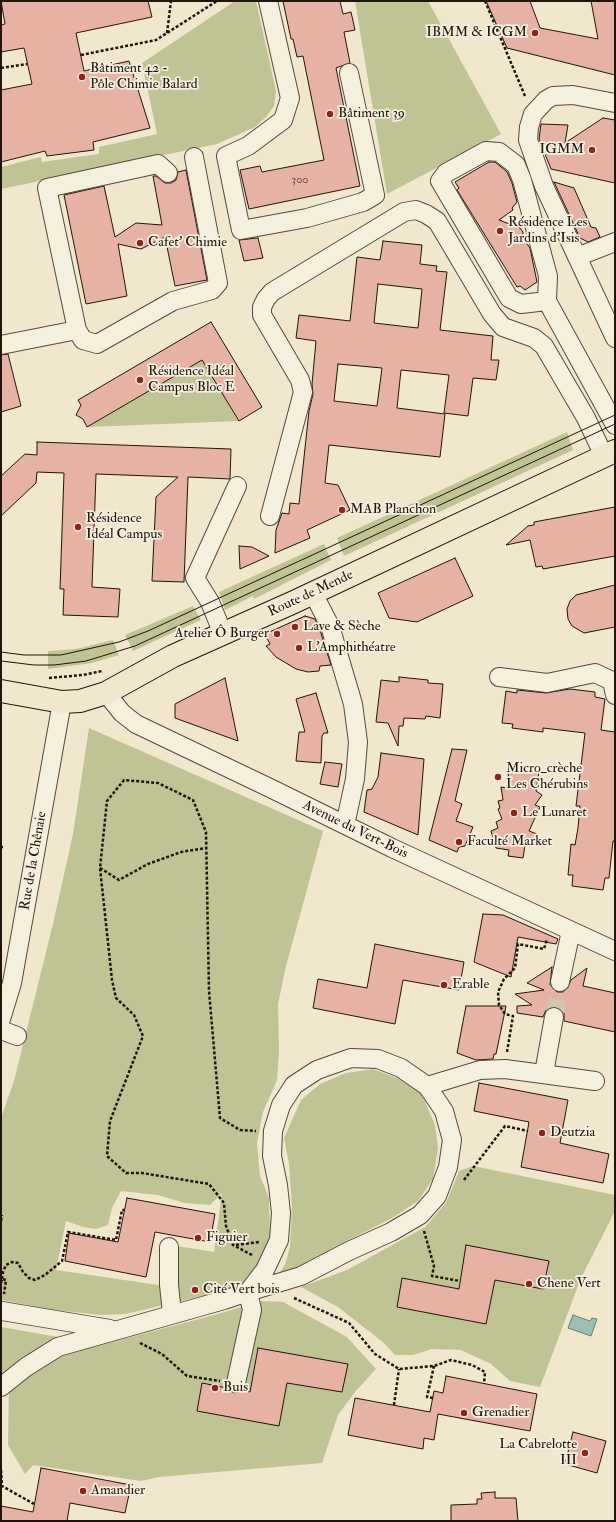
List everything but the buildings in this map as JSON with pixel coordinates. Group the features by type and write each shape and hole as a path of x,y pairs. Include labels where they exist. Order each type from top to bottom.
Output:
{"main road":[{"name":"Route de Mende","path":"1,691 62,702 80,701 106,693 173,656 610,454"}],"street":[{"path":"268,1 290,98 283,120 248,146 226,156 241,230 307,218 363,202 375,195 349,73"},
{"path":"615,103 590,97 562,94 546,100 533,114 529,126 528,140 544,186 563,230 615,338"},
{"path":"547,301 521,304 509,298 440,181 446,173 486,151 499,152 516,165 522,180 548,276 547,301 615,425"},
{"path":"168,174 158,164 47,188 77,330 83,340 97,344 173,301 212,290 218,283 194,157"},
{"path":"270,516 302,392 300,380 262,315 262,307 272,292 404,212 416,210 437,221 492,314 503,326 534,338 544,346 586,418 610,454"},
{"path":"577,257 615,242"},
{"path":"1,345 77,330"},
{"path":"223,634 220,622 195,578 237,486"},
{"path":"312,593 330,626 353,704 358,742 355,779 345,825"},
{"path":"499,677 547,683 595,673 612,681 615,695"},
{"name":"Avenue du Vert-Bois","path":"106,693 122,713 136,724 345,825 615,951"},
{"name":"Rue de la Chênaie","path":"1,1019 12,983 62,702"},
{"path":"560,982 571,931"},
{"path":"544,1073 554,1018"},
{"path":"1,1386 26,1367 58,1347 114,1330 172,1314 248,1292 301,1276 349,1251 391,1232 420,1216 437,1196 448,1167 452,1140 444,1111 427,1086 401,1068 378,1059 351,1058 317,1070 294,1085 281,1105 273,1131 272,1156 278,1184 281,1213 279,1240 265,1270 248,1292"},
{"path":"427,1086 480,1070 505,1069 595,1081"},
{"path":"169,1247 169,1285 172,1314"},
{"path":"236,1383 252,1310 248,1292"},
{"path":"2,1311 114,1330"}],"path":[{"path":"167,33 171,1"},
{"path":"81,55 156,40 217,1"},
{"path":"485,1 533,114"},
{"path":"1,68 27,64"},
{"path":"47,678 83,675 106,670"},
{"path":"265,1270 262,1262 252,1254 233,1245 226,1226 224,1203 209,1184 142,1173 126,1173 106,1156 110,1121 143,1036 134,1015 116,998 112,980 100,868 107,801 124,780 158,783 193,800 206,832 209,992 220,1118 240,1130 273,1131"},
{"path":"100,868 119,880 148,864 181,852 206,848"},
{"path":"505,1069 514,1016 505,1014 500,1005 498,992 504,979 515,968 518,944 544,949 550,921"},
{"path":"444,1178 462,1181 505,1126 528,1131"},
{"path":"2,1279 6,1265 12,1262 18,1264 23,1272 30,1278 36,1280 45,1275 62,1260 68,1232 116,1240 122,1210 124,1210"},
{"path":"1,1221 2,1215"},
{"path":"420,1216 434,1266 432,1276 460,1281"},
{"path":"289,1295 349,1323 375,1354 399,1370 434,1366 451,1360 472,1365 486,1372 484,1384"},
{"path":"114,1330 162,1354 187,1376 236,1383"},
{"path":"433,1398 427,1397 434,1366"},
{"path":"394,1405 399,1370"},
{"path":"1,1470 2,1486 34,1504"}],"green space":[{"path":"235,1 256,1 276,91 274,106 266,117 255,127 217,144 1,189 1,167 41,157 42,162 99,154 99,147 157,134 142,63"},
{"path":"355,1 428,1 501,134 387,194"},
{"path":"202,360 239,421 87,427"},
{"path":"567,432 573,450 344,556 337,538"},
{"path":"324,544 331,560 254,599 253,596 225,610 219,592"},
{"path":"193,606 201,620 133,651 125,635"},
{"path":"113,640 119,655 92,663 48,669 48,651 76,649"},
{"path":"89,728 323,831 286,966 278,1004 279,1051 277,1080 263,1112 257,1143 260,1176 269,1198 270,1235 264,1256 248,1282 231,1289 126,1314 100,1315 55,1310 1,1300 1,1118 14,1081 53,924 73,834","holes":["121,1191 158,1195 185,1203 210,1205 222,1193 214,1252 177,1246 172,1287 56,1270 66,1221 83,1227 96,1229 108,1225 112,1208"]},
{"path":"373,1069 397,1078 421,1093 435,1125 438,1148 433,1179 418,1201 394,1217 335,1247 293,1272 280,1272 285,1265 290,1247 292,1206 289,1164 284,1138 301,1100 320,1084 346,1073"},
{"path":"473,1166 615,1195 615,1211 581,1278 540,1387 510,1381 491,1364 461,1350 432,1349 413,1355 395,1355 384,1343 338,1307 301,1287 347,1270 425,1227 446,1203 459,1171"},
{"path":"261,1301 283,1302 347,1337 376,1369 355,1392 338,1415 322,1463 159,1477 141,1481 33,1465 25,1474 8,1445 9,1389 63,1355 218,1314"},
{"path":"1,1327 58,1337 28,1355 1,1376"}],"water":[{"path":"573,1315 590,1321 592,1318 597,1319 591,1336 568,1328"}],"tunnel":[{"path":"554,1017 560,982"}],"tram line":[{"path":"1,652 24,655 61,655 119,642 148,631 615,415"},
{"path":"1,661 34,665 54,665 86,661 135,646 615,424"}],"place":[{"name":"IBMM & ICGM","path":"535,33"},
{"name":"Bâtiment 42 - Pôle Chimie Balard","path":"82,77"},
{"name":"Bâtiment 39","path":"330,114"},
{"name":"IGMM","path":"592,150"},
{"name":"Résidence Les Jardins d'Isis","path":"500,231"},
{"name":"Cafet' Chimie","path":"140,243"},
{"name":"Résidence Idéal Campus Bloc E","path":"140,380"},
{"name":"MAB Planchon","path":"342,510"},
{"name":"Résidence Idéal Campus","path":"78,527"},
{"name":"Lave & Sèche","path":"295,627"},
{"name":"Atelier Ô Burger","path":"277,634"},
{"name":"L'Amphithéatre","path":"299,648"},
{"name":"Micro_crèche Les Chérubins","path":"498,777"},
{"name":"Le Lunaret","path":"514,813"},
{"name":"Faculté Market","path":"459,842"},
{"name":"Erable","path":"444,985"},
{"name":"Deutzia","path":"542,1133"},
{"name":"Figuier","path":"198,1238"},
{"name":"Chene Vert","path":"529,1284"},
{"name":"Cité Vert bois","path":"195,1290"},
{"name":"Buis","path":"215,1388"},
{"name":"Grenadier","path":"464,1413"},
{"name":"La Cabrelotte III","path":"585,1453"},
{"name":"Amandier","path":"83,1491"}]}
